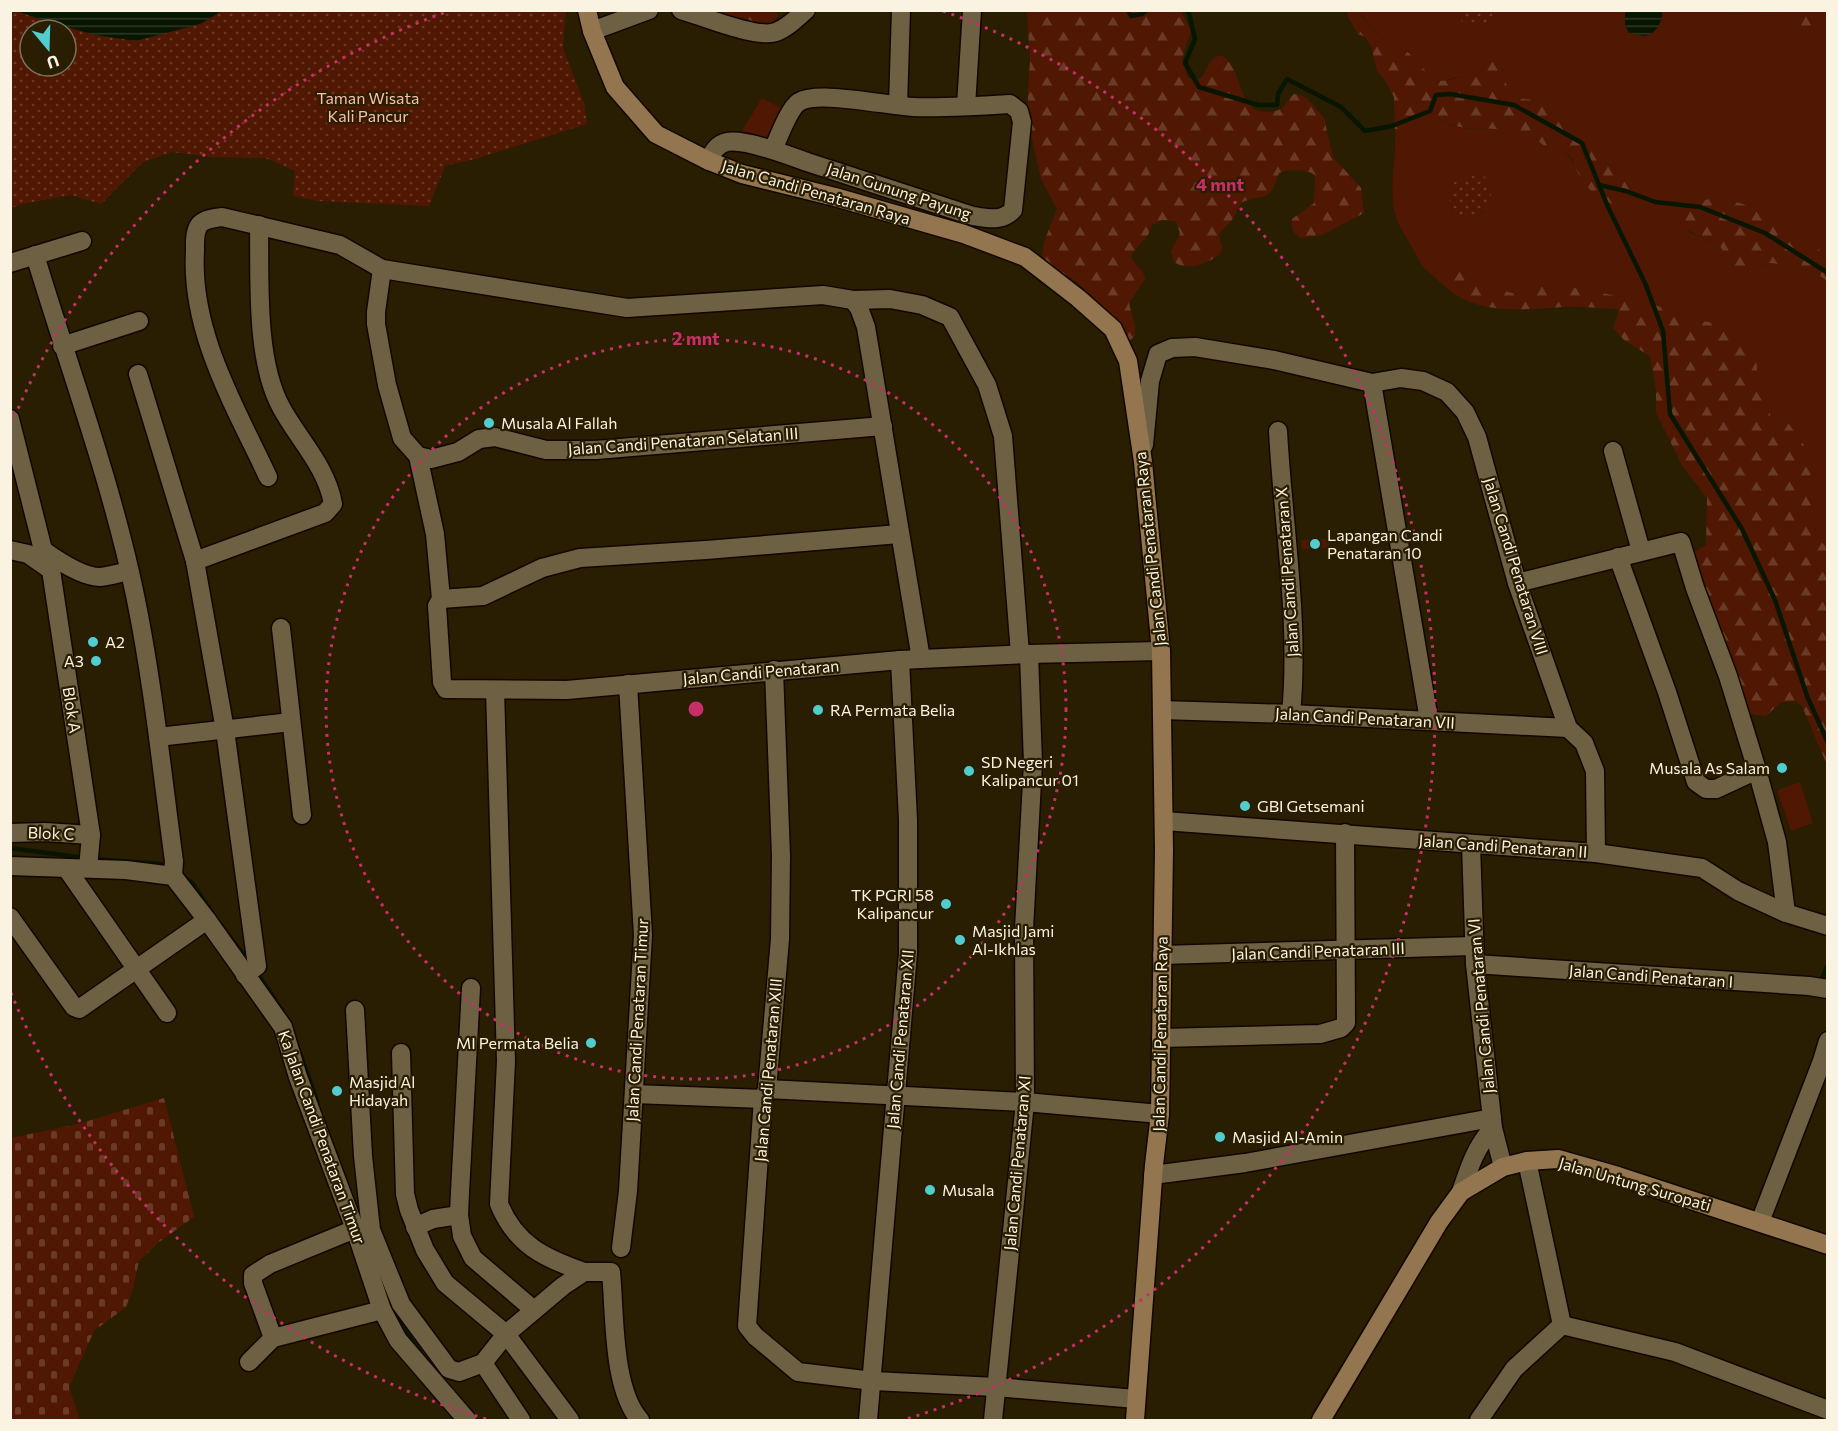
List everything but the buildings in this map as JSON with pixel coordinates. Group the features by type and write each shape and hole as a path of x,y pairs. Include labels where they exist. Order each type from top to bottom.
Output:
{"main road":[{"name":"Jalan Candi Penataran Raya","path":"587,10 592,31 615,87 656,134 709,161 742,174 835,197 964,234 1025,257 1078,297 1113,329 1128,361 1143,462 1161,651 1164,821 1160,1114 1153,1175 1135,1420"},
{"name":"Jalan Untung Suropati","path":"1321,1420 1439,1222 1461,1192 1503,1167 1527,1161 1558,1159 1618,1176 1827,1245"}],"street":[{"path":"592,31 649,10"},
{"path":"681,10 737,29 767,34 789,25 806,10"},
{"path":"898,105 901,10"},
{"path":"966,106 972,10"},
{"name":"Jalan Gunung Payung","path":"709,161 713,152 727,142 736,142 773,150 973,216 999,219 1007,216 1013,210 1022,122 1019,111 1010,104 912,107 863,100 808,99 798,102 792,110 773,150"},
{"path":"268,477 223,382 199,317 194,286 196,234 200,224 210,219 222,217 340,245 382,269 376,318 387,385 402,438 418,456 435,534 439,603 483,596 542,568 580,558 899,534"},
{"path":"195,561 325,513 333,504 331,492 306,444 280,406 266,366 262,337 258,225"},
{"path":"10,263 82,241"},
{"path":"10,866 67,869 90,854 126,870 173,870 158,737 135,595 110,499 35,255"},
{"name":"Jalan Candi Penataran XI","path":"382,269 627,308 823,295 853,300 890,299 922,305 950,317 987,385 1003,436 1033,763 1024,929 1025,1102 993,1420"},
{"path":"853,300 859,308 866,327 921,659"},
{"path":"62,346 139,321"},
{"path":"1143,462 1152,368 1158,354 1172,348 1195,347 1274,360 1372,383 1429,720"},
{"path":"138,374 195,561 225,730 251,970"},
{"name":"Jalan Candi Penataran VIII","path":"1372,383 1401,378 1423,381 1447,392 1465,412 1477,437 1517,583 1568,728 1584,743 1595,771 1596,853"},
{"path":"10,419 43,550 62,563 94,576 101,577 129,571"},
{"name":"Jalan Candi Penataran Selatan III","path":"418,456 431,459 458,452 479,439 495,437 546,450 596,450 883,426"},
{"name":"Jalan Candi Penataran X","path":"1278,431 1293,620 1294,686 1291,714"},
{"path":"1613,451 1641,552"},
{"path":"1517,583 1681,542 1695,588 1728,676 1757,770 1777,842 1786,913"},
{"name":"Blok A","path":"10,550 28,554 51,570 90,854"},
{"path":"1618,557 1667,692 1696,782 1706,789 1716,789 1757,770"},
{"name":"Jalan Candi Penataran","path":"439,603 442,682 446,689 567,690 900,660 1161,651"},
{"path":"281,628 302,815"},
{"name":"Jalan Candi Penataran XII","path":"868,1420 909,953 908,820 900,660"},
{"name":"Jalan Candi Penataran XIII","path":"774,670 781,868 780,939 747,1326 755,1336 798,1372 873,1381"},
{"name":"Jalan Candi Penataran Timur","path":"621,1248 628,1191 643,935 628,684"},
{"path":"495,690 506,1061 499,1204 506,1222 528,1246 552,1261 584,1272 611,1272 619,1374 632,1412 640,1420"},
{"name":"Jalan Candi Penataran VII","path":"1162,710 1429,720 1568,728"},
{"path":"158,737 291,723"},
{"name":"Jalan Candi Penataran II","path":"1164,821 1596,853 1702,868 1738,891 1786,913 1827,926"},
{"name":"Blok C","path":"10,833 45,832 90,854"},
{"path":"1161,1038 1320,1034 1341,1028 1346,1023 1345,833"},
{"name":"Jalan Candi Penataran VI","path":"1471,844 1474,955 1493,1123 1503,1167"},
{"path":"67,869 167,1013"},
{"name":"Ka Jalan Candi Penataran Timur","path":"173,870 207,920 251,970 283,1027 298,1077 355,1229 382,1310 398,1340 466,1420"},
{"path":"10,917 74,1007 79,1009 207,920"},
{"name":"Jalan Candi Penataran III","path":"1162,955 1345,950 1474,955"},
{"name":"Jalan Candi Penataran I","path":"1474,955 1819,988"},
{"path":"471,988 459,1215 462,1236 473,1258 534,1310"},
{"path":"355,1010 363,1156 371,1230 401,1304 449,1369 459,1372 483,1363 506,1334 584,1272"},
{"path":"1760,1222 1825,1062 1827,1041"},
{"path":"400,1053 405,1194 425,1250 445,1283 506,1334 570,1420"},
{"path":"634,1094 895,1094 1025,1102 1160,1114"},
{"path":"1153,1175 1245,1163 1493,1123"},
{"path":"1461,1192 1472,1159 1493,1123"},
{"path":"1527,1161 1562,1325"},
{"path":"415,1227 433,1219 459,1215"},
{"path":"273,1338 255,1290 253,1275 270,1264 355,1229"},
{"path":"249,1362 273,1338 382,1310"},
{"path":"1562,1325 1675,1352 1827,1410"},
{"path":"1479,1420 1514,1369 1562,1325"},
{"path":"483,1363 521,1420"},
{"path":"873,1381 996,1387 1136,1399"}],"green space":[{"name":"Taman Wisata Kali Pancur","path":"11,11 566,11 563,48 584,103 587,124 445,166 429,206 317,201 293,196 295,171 265,158 211,157 172,152 143,162 101,204 71,195 11,208"},
{"path":"711,11 775,11 778,16 772,22 756,25"},
{"path":"1027,11 1181,11 1191,31 1182,59 1188,78 1200,79 1213,59 1219,56 1225,57 1234,70 1245,99 1255,110 1266,112 1281,109 1294,94 1307,98 1324,118 1333,157 1361,188 1364,213 1322,235 1300,238 1292,230 1292,219 1314,203 1315,175 1292,170 1279,173 1268,194 1241,203 1232,220 1219,234 1222,248 1220,254 1203,264 1185,266 1174,262 1171,251 1180,234 1177,223 1162,220 1152,225 1148,235 1131,255 1145,279 1129,303 1135,336 1129,341 1113,315 1074,280 1051,268 1042,255 1044,242 1057,209 1041,179 1028,121 1030,62"},
{"path":"1347,11 1457,11 1462,22 1493,13 1493,11 1626,11 1625,25 1663,15 1662,11 1734,11 1746,21 1773,14 1809,34 1827,26 1827,256 1771,216 1732,201 1687,231 1720,246 1733,267 1752,270 1766,263 1772,263 1813,271 1827,281 1827,547 1821,542 1812,520 1816,513 1811,500 1798,482 1818,471 1817,463 1786,420 1772,419 1757,381 1757,367 1715,323 1701,321 1634,299 1560,285 1544,286 1517,294 1479,285 1456,267 1443,275 1440,282 1423,267 1397,221 1394,208 1392,185 1395,129 1404,129 1438,117 1457,127 1468,129 1525,131 1544,146 1565,153 1574,163 1579,176 1624,175 1601,157 1594,137 1564,127 1554,113 1536,100 1514,98 1506,87 1502,69 1476,68 1463,76 1442,81 1434,80 1409,53 1387,43 1360,14 1348,17","holes":["1449,199 1485,211 1478,215 1457,215"]},
{"path":"1457,11 1493,11 1490,20 1486,23 1471,25 1462,22"},
{"path":"1734,11 1827,11 1827,26 1809,34 1773,14 1746,21"},
{"path":"1359,14 1387,43 1409,53 1434,80 1452,80 1488,62 1500,66 1508,89 1514,98 1536,100 1554,113 1564,127 1594,137 1601,157 1624,175 1633,186 1636,192 1632,207 1617,205 1595,194 1583,182 1570,157 1545,146 1526,132 1465,128 1455,126 1438,117 1404,129 1395,129 1394,97 1377,71 1371,46 1365,37 1358,34 1348,17"},
{"path":"762,98 785,110 768,145 738,137"},
{"path":"1472,174 1484,176 1491,193 1486,208 1479,214 1463,217 1454,213 1449,199 1455,181"},
{"path":"1709,199 1743,204 1773,217 1801,235 1827,256 1827,281 1813,271 1772,263 1765,263 1752,270 1739,270 1733,267 1720,246 1687,230 1676,219 1695,203"},
{"path":"1456,267 1479,285 1517,294 1544,286 1560,285 1634,299 1701,321 1715,323 1728,329 1754,352 1757,381 1772,419 1786,420 1817,463 1818,471 1798,482 1808,493 1816,513 1812,520 1821,542 1827,547 1827,765 1802,706 1795,701 1780,703 1766,716 1748,714 1692,553 1706,545 1707,498 1683,467 1656,413 1656,390 1650,356 1625,341 1613,328 1619,309 1570,307 1513,309 1482,306 1453,293 1440,282 1443,275"},
{"name":"Lapangan Candi Penataran 10","path":"1329,539 1329,548 1302,549 1301,540"},
{"path":"1800,782 1813,823 1791,831 1777,790"},
{"path":"164,1098 194,1217 159,1242 139,1261 133,1289 126,1307 94,1331 69,1387 80,1420 11,1420 11,1138 78,1124"}],"shaded area":[{"path":"222,10 200,24 136,41 78,30 78,18 37,18 16,11"},
{"path":"1625,11 1662,11 1662,15 1655,31 1643,36 1629,33 1625,26"}],"waterway":[{"path":"1128,10 1131,16 1142,14 1147,10"},
{"path":"1186,10 1189,13 1195,39 1185,63 1199,87 1258,105 1277,105 1278,94 1287,79 1341,107 1365,131 1392,126 1430,111 1436,95 1450,94 1514,105 1582,143 1608,207 1645,283 1663,331 1670,414 1742,529 1775,600 1807,696 1828,743"},
{"path":"1599,185 1626,191 1655,202 1700,207 1765,233 1828,273"},
{"path":"10,848 85,858"},
{"path":"94,859 161,864 168,868"},
{"path":"183,876 192,883 213,914"},
{"path":"218,921 249,962"},
{"path":"1819,985 1828,965"},
{"path":"256,971 283,1012"},
{"path":"299,1050 318,1104"},
{"path":"397,1320 420,1352"}],"place":[{"name":"Musala Al Fallah","path":"489,423"},
{"name":"Lapangan Candi Penataran 10","path":"1315,544"},
{"name":"A2","path":"93,642"},
{"name":"A3","path":"96,661"},
{"name":"RA Permata Belia","path":"818,710"},
{"name":"Musala As Salam","path":"1782,768"},
{"name":"SD Negeri Kalipancur 01","path":"969,771"},
{"name":"GBI Getsemani","path":"1245,806"},
{"name":"TK PGRI 58 Kalipancur","path":"946,904"},
{"name":"Masjid Jami Al-Ikhlas","path":"960,940"},
{"name":"MI Permata Belia","path":"591,1043"},
{"name":"Masjid Al Hidayah","path":"337,1091"},
{"name":"Masjid Al-Amin","path":"1220,1137"},
{"name":"Musala","path":"930,1190"}]}
